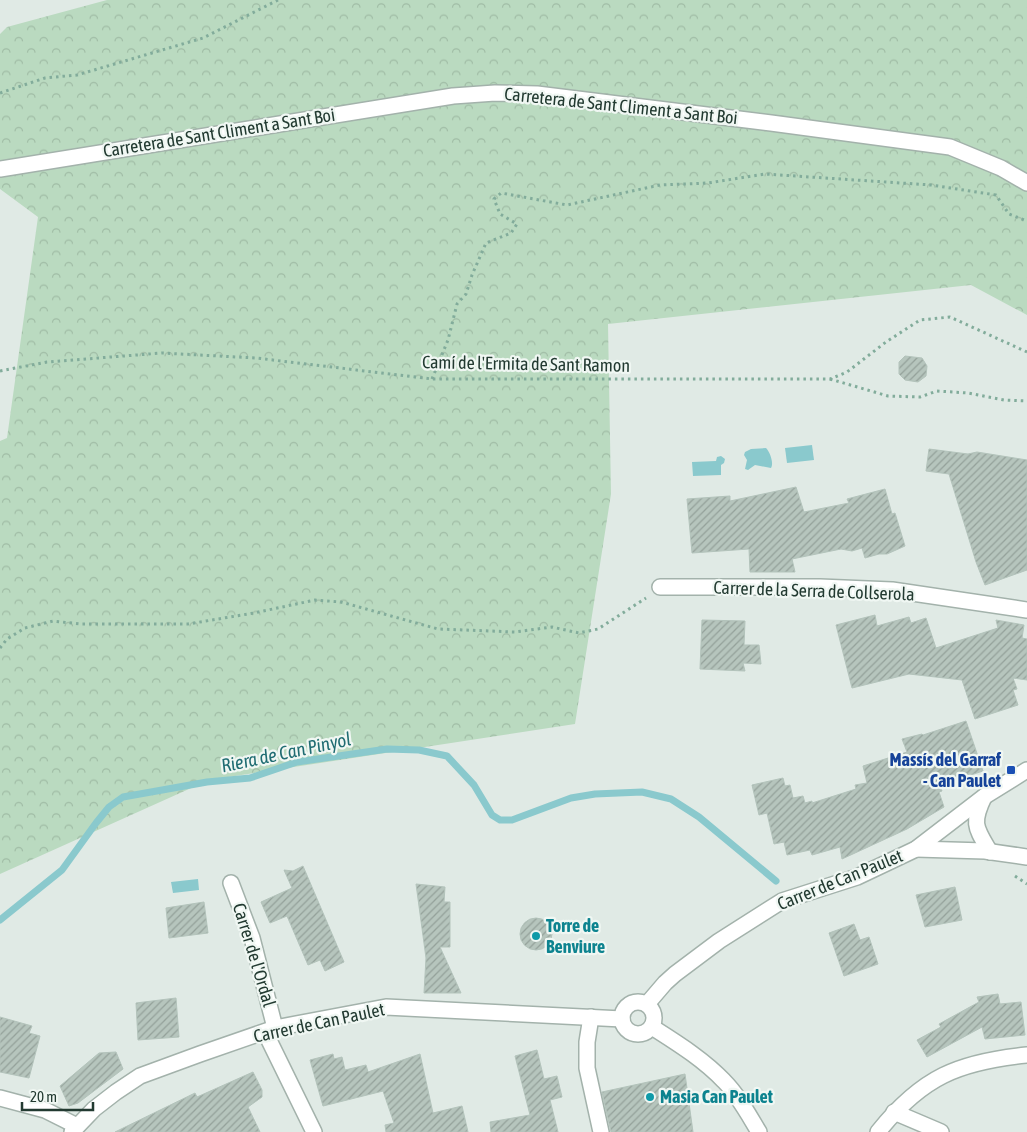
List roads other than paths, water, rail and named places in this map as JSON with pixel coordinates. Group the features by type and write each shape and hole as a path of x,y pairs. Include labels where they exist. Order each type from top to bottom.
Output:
{"street":[{"name":"Carretera de Sant Climent a Sant Boi","path":"0,169 453,96 495,93 536,94 639,106 772,122 950,147 1001,168 1027,183"},
{"name":"Carrer de la Serra de Collserola","path":"660,587 811,587 892,590 1027,610"},
{"name":"Carrer de Can Paulet","path":"647,1004 665,983 719,941 782,901 857,877 916,849 985,796 1027,770"},
{"path":"985,796 977,812 976,826 990,852"},
{"name":"Carrer de Can Paulet","path":"916,849 990,852 1027,857"},
{"name":"Carrer de l'Ordal","path":"231,883 252,938 270,1030 314,1132"},
{"path":"641,1002 647,1004 653,1012 652,1027 642,1033 633,1033 627,1029 622,1019 624,1011 632,1003 641,1002"},
{"name":"Carrer de Can Paulet","path":"74,1129 116,1092 140,1076 270,1030 386,1007 622,1019"},
{"path":"591,1017 587,1042 587,1068 602,1132"},
{"path":"652,1027 683,1047 724,1081 742,1104 759,1132"},
{"path":"878,1132 894,1112 923,1086 952,1070 975,1063 1027,1055"},
{"path":"0,1098 45,1110 74,1129"},
{"path":"894,1112 941,1132"}],"water":[{"path":"812,445 814,460 787,463 785,448"},
{"path":"766,448 771,458 771,468 755,465 748,470 745,469 747,460 744,455 745,452 751,449"},
{"path":"721,456 725,459 721,465 721,475 693,476 692,462 716,461 717,457"},
{"path":"198,879 199,890 173,893 171,882"}],"waterway":[{"name":"Riera de Can Pinyol","path":"0,920 62,870 109,807 123,797 207,782 250,778 297,762 387,749 419,750 447,756 474,785 492,815 500,820 512,820 571,798 595,794 642,792 671,799 699,817 776,881"}],"place":[{"name":"Massís del Garraf - Can Paulet","path":"1011,770"},
{"name":"Torre de Benviure","path":"536,936"},
{"name":"Masia Can Paulet","path":"650,1097"}]}
